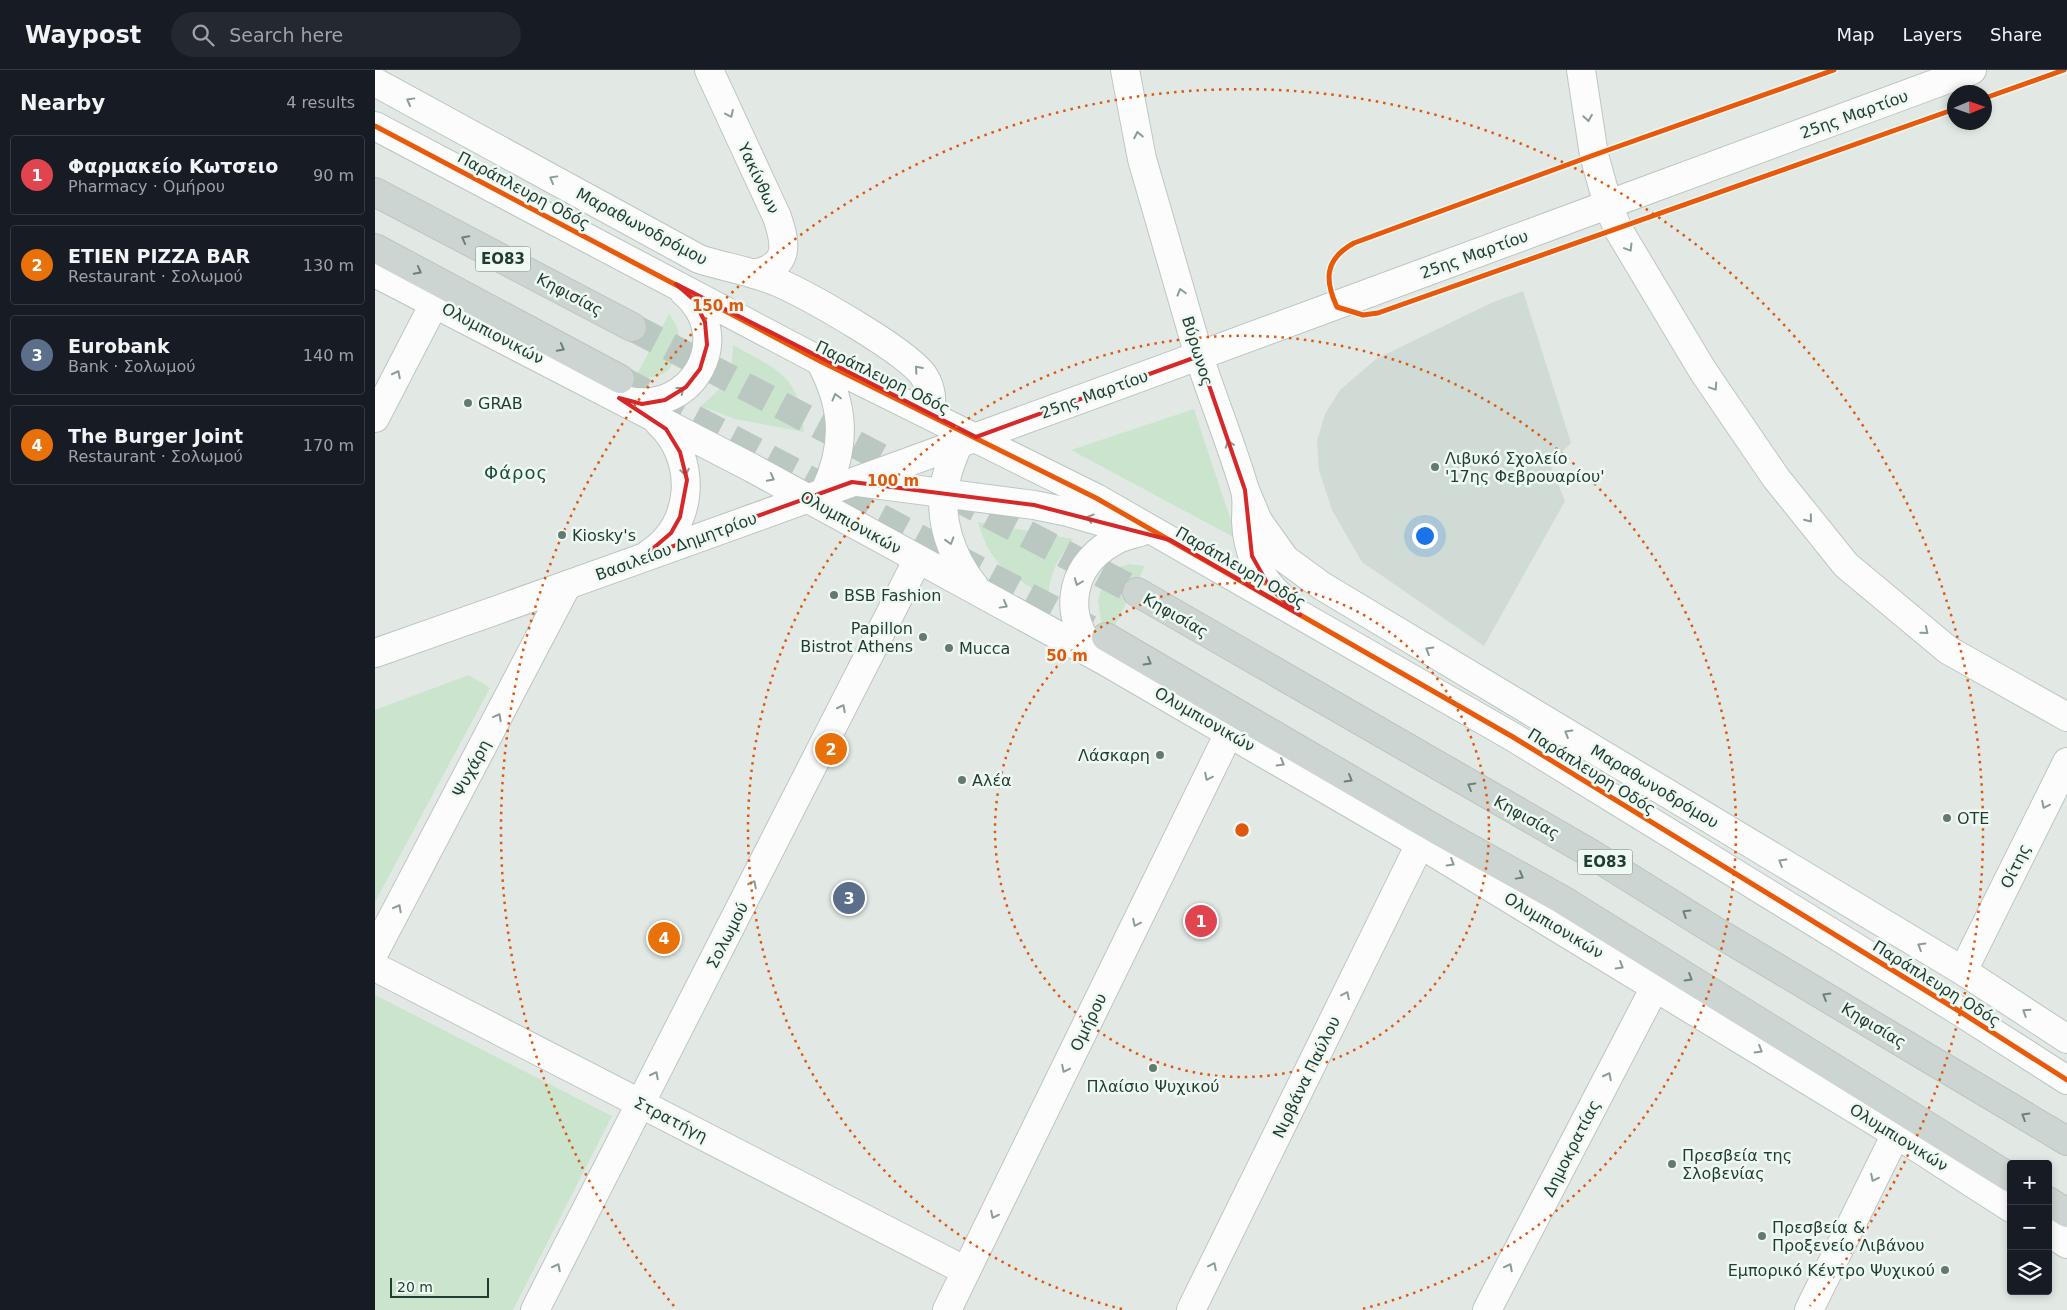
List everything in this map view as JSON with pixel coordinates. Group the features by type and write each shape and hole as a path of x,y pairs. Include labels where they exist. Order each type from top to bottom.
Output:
{"main road":[{"name":"Κηφισίας","path":"375,192 632,327"},
{"path":"375,248 619,389"},
{"name":"Κηφισίας","path":"1137,592 1590,853 2067,1141"},
{"path":"1104,649 1417,818 1561,899 2007,1176"},
{"path":"2052,1204 2067,1213"}],"street":[{"name":"Υακίνθων","path":"709,70 777,218 785,240 781,258 769,271 754,274"},
{"name":"Βύρωνος","path":"1125,70 1142,159 1199,356 1245,490 1246,528 1255,564 1270,588 1300,615"},
{"path":"1581,70 1594,155 1608,204 1618,228 1703,372 1776,478 1846,565 1948,650 2067,717"},
{"name":"25ης Μαρτίου","path":"967,440 1972,70"},
{"name":"Μαραθωνοδρόμου","path":"375,82 699,259 754,274 782,284 807,297 910,361 925,376 931,391 930,414"},
{"name":"Παράπλευρη Οδός","path":"375,126 820,361 930,414 967,440 1066,482 1170,540 1513,737 1959,1011 2067,1080"},
{"name":"Ολυμπιονικών","path":"375,273 619,389 652,417 817,494 918,559 979,592 1104,649 1229,733 1420,844 1896,1134 2007,1205"},
{"path":"619,389 642,404 665,400 686,388 700,369 707,346 705,322 694,300 676,284"},
{"path":"375,418 435,302"},
{"path":"817,494 833,473 839,447 839,410 832,384 820,361"},
{"path":"643,558 671,534 680,517 687,489 685,471 677,445 666,429 652,417"},
{"path":"967,440 946,479 944,515 956,560 979,592"},
{"name":"Βασιλείου Δημητρίου","path":"375,653 967,440"},
{"path":"852,482 1034,505 1068,512 1170,540"},
{"name":"Μαραθωνοδρόμου","path":"1245,490 1258,521 1285,559 1322,586 1963,971 2067,1039"},
{"path":"1104,649 1085,642 1075,619 1074,593 1083,570 1099,550 1112,542 1140,532"},
{"name":"Σολωμού","path":"535,1310 918,559"},
{"name":"Ψυχάρη","path":"375,951 567,585"},
{"name":"Ομήρου","path":"947,1310 1229,733"},
{"name":"Οίτης","path":"1963,971 2067,762"},
{"name":"Νιρβάνα Παύλου","path":"1191,1310 1420,844"},
{"name":"Στρατήγη","path":"375,967 966,1271"},
{"name":"Δημοκρατίας","path":"1487,1310 1655,987"},
{"path":"1809,1310 1896,1134"},
{"path":"2052,1235 2067,1244"}],"highlighted area":[{"path":"676,284 976,437 1199,356 1245,490 1252,556 1270,588 1300,615 1170,540 1034,505 852,482 643,557 671,533 680,517 687,480 680,452 666,429 619,398 642,404 665,400 686,387 700,369 707,345 705,322 694,300"}],"shaded area":[{"name":"Λιβυκό Σχολείο '17ης Φεβρουαρίου'","path":"1523,291 1571,443 1550,464 1565,501 1484,646 1362,562 1332,510 1319,470 1317,441 1325,414 1340,390 1376,359 1491,303"}],"green space":[{"path":"669,314 676,326 679,337 678,349 671,365 667,371 658,375 647,378 635,378"},
{"path":"733,345 763,361 784,376 797,398 804,432 735,419 701,406 726,380 731,366"},
{"path":"1194,409 1237,539 1071,450"},
{"path":"978,522 1073,539 1056,566 1048,597 1003,568 989,549"},
{"path":"1129,564 1145,566 1110,635 1101,621 1098,601 1103,582 1112,569"},
{"path":"469,675 490,688 375,902 375,710"},
{"path":"375,995 612,1116 513,1310 375,1310"}],"tunnel":[{"path":"632,327 914,475"},
{"path":"620,379 1093,631"},
{"path":"952,495 1137,592"}],"cycle path":[{"path":"1834,70 1354,243 1337,256 1330,270 1330,287 1337,307 1363,315 1378,313 1947,112"},
{"path":"1992,96 2064,70"},
{"path":"375,126 820,361 1096,498 1513,737 1959,1011 2067,1080"}],"place":[{"name":"GRAB","path":"468,403"},
{"name":"Λιβυκό Σχολείο '17ης Φεβρουαρίου'","path":"1435,467"},
{"name":"Kiosky's","path":"562,535"},
{"name":"BSB Fashion","path":"834,595"},
{"name":"Papillon Bistrot Athens","path":"923,637"},
{"name":"Mucca","path":"949,648"},
{"name":"ETIEN PIZZA BAR","path":"831,749"},
{"name":"Λάσκαρη","path":"1160,755"},
{"name":"Αλέα","path":"962,780"},
{"name":"ΟΤΕ","path":"1947,818"},
{"name":"Eurobank","path":"849,898"},
{"name":"Φαρμακείο Κωτσειο","path":"1201,921"},
{"name":"The Burger Joint","path":"664,938"},
{"name":"Πλαίσιο Ψυχικού","path":"1153,1068"},
{"name":"Πρεσβεία της Σλοβενίας","path":"1672,1164"},
{"name":"Πρεσβεία & Προξενείο Λιβάνου","path":"1762,1236"},
{"name":"Εμπορικό Κέντρο Ψυχικού","path":"1945,1270"}],"district":[{"name":"Φάρος","path":"516,473"}]}
